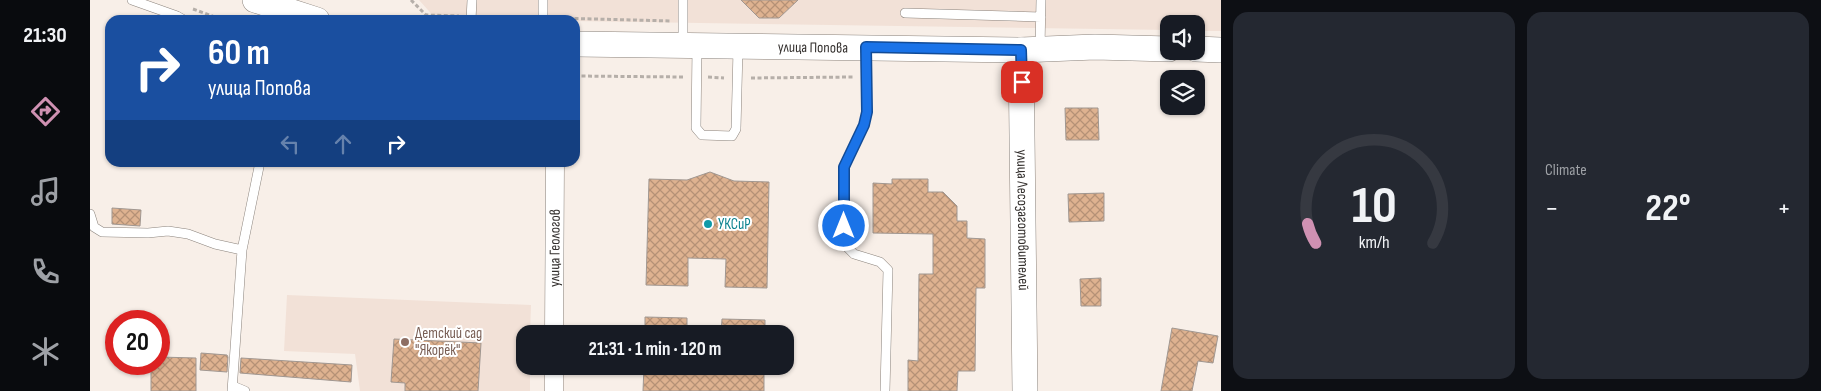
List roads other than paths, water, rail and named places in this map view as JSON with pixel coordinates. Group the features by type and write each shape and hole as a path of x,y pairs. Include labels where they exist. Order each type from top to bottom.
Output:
{"main road":[{"path":"255,0 302,15"},
{"name":"улица Попова","path":"580,44 1031,49 1160,48"},
{"name":"улица Лесозаготовителей","path":"1025,391 1031,49"},
{"path":"1205,49 1221,50"}],"street":[{"name":"улица Геологов","path":"554,325 555,167"},
{"path":"554,375 554,391"}],"lane":[{"path":"132,0 174,15"},
{"path":"471,15 472,0"},
{"path":"543,0 543,15"},
{"path":"683,0 697,77 696,128 702,135 732,136 736,129 738,46"},
{"path":"1031,49 1041,17 1041,0"},
{"path":"905,13 1041,17"},
{"path":"866,47 867,112 864,125 844,167 845,245 854,254 880,262 888,270 885,391"},
{"path":"245,391 233,388 237,305 242,250 259,167"},
{"path":"90,214 94,227 102,232 148,233 168,231 188,234 215,244 242,250"}],"place":[{"name":"УКСиР","path":"708,224"},
{"name":"Детский сад \"Якорёк\"","path":"405,342"}]}
